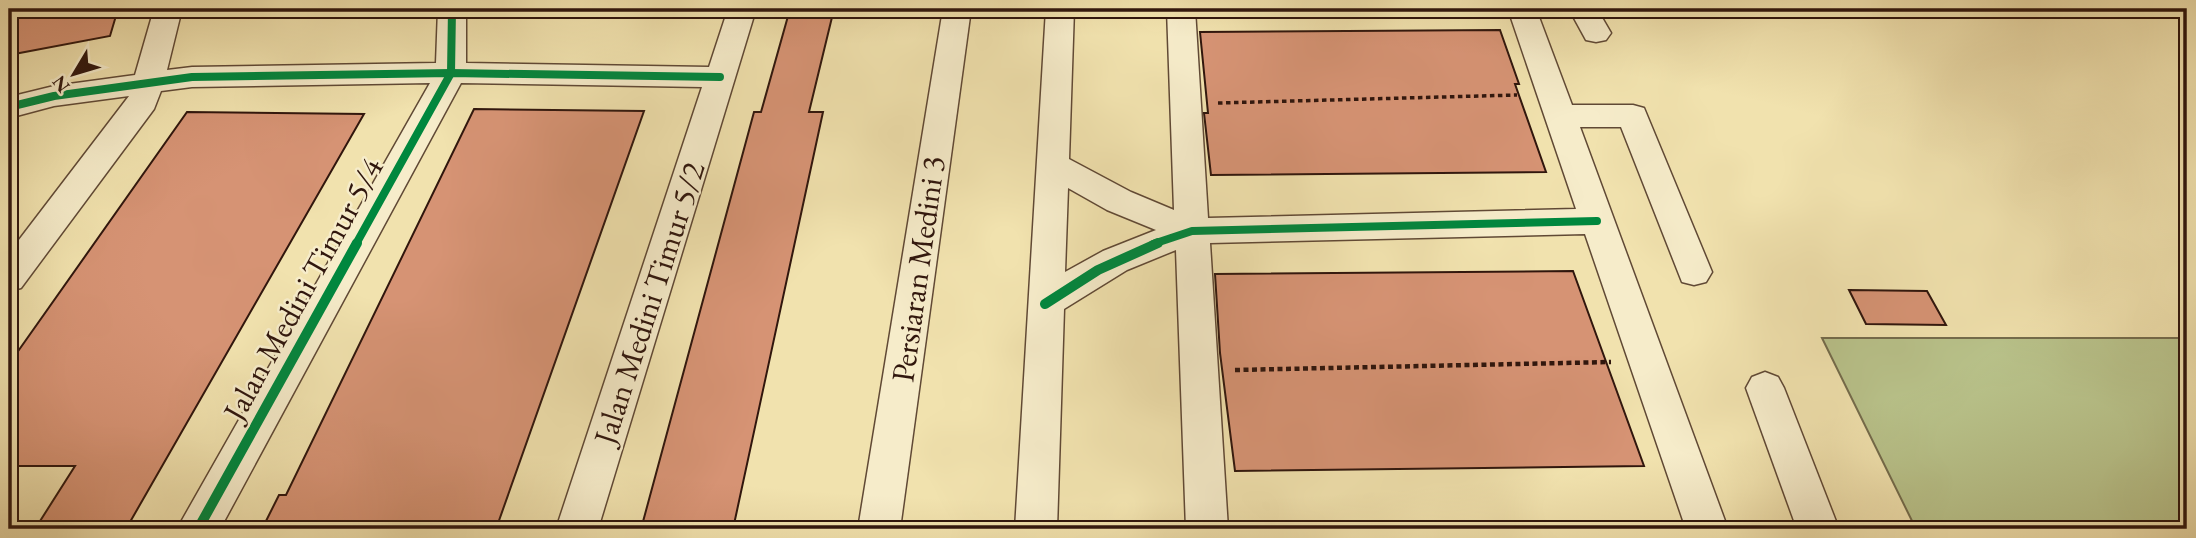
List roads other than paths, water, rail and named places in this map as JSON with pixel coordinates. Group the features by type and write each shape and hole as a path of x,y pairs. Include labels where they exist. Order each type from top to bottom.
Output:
{"street":[{"path":"9,278 143,102 168,9"},
{"path":"451,73 452,9"},
{"name":"Jalan Medini Timur 5/2","path":"577,529 742,9"},
{"name":"Persiaran Medini 3","path":"880,529 957,9"},
{"path":"1036,529 1060,9"},
{"path":"1181,9 1207,529"},
{"path":"1522,9 1707,529"},
{"path":"9,107 54,96 192,77 451,73 720,77"},
{"name":"Jalan Medini Timur 5/4","path":"198,529 451,73"},
{"path":"1556,105 1633,116 1694,272"},
{"path":"1054,165 1119,201 1192,231"},
{"path":"1045,304 1096,268 1149,244 1192,231 1597,221"},
{"path":"1765,388 1818,529"}]}
